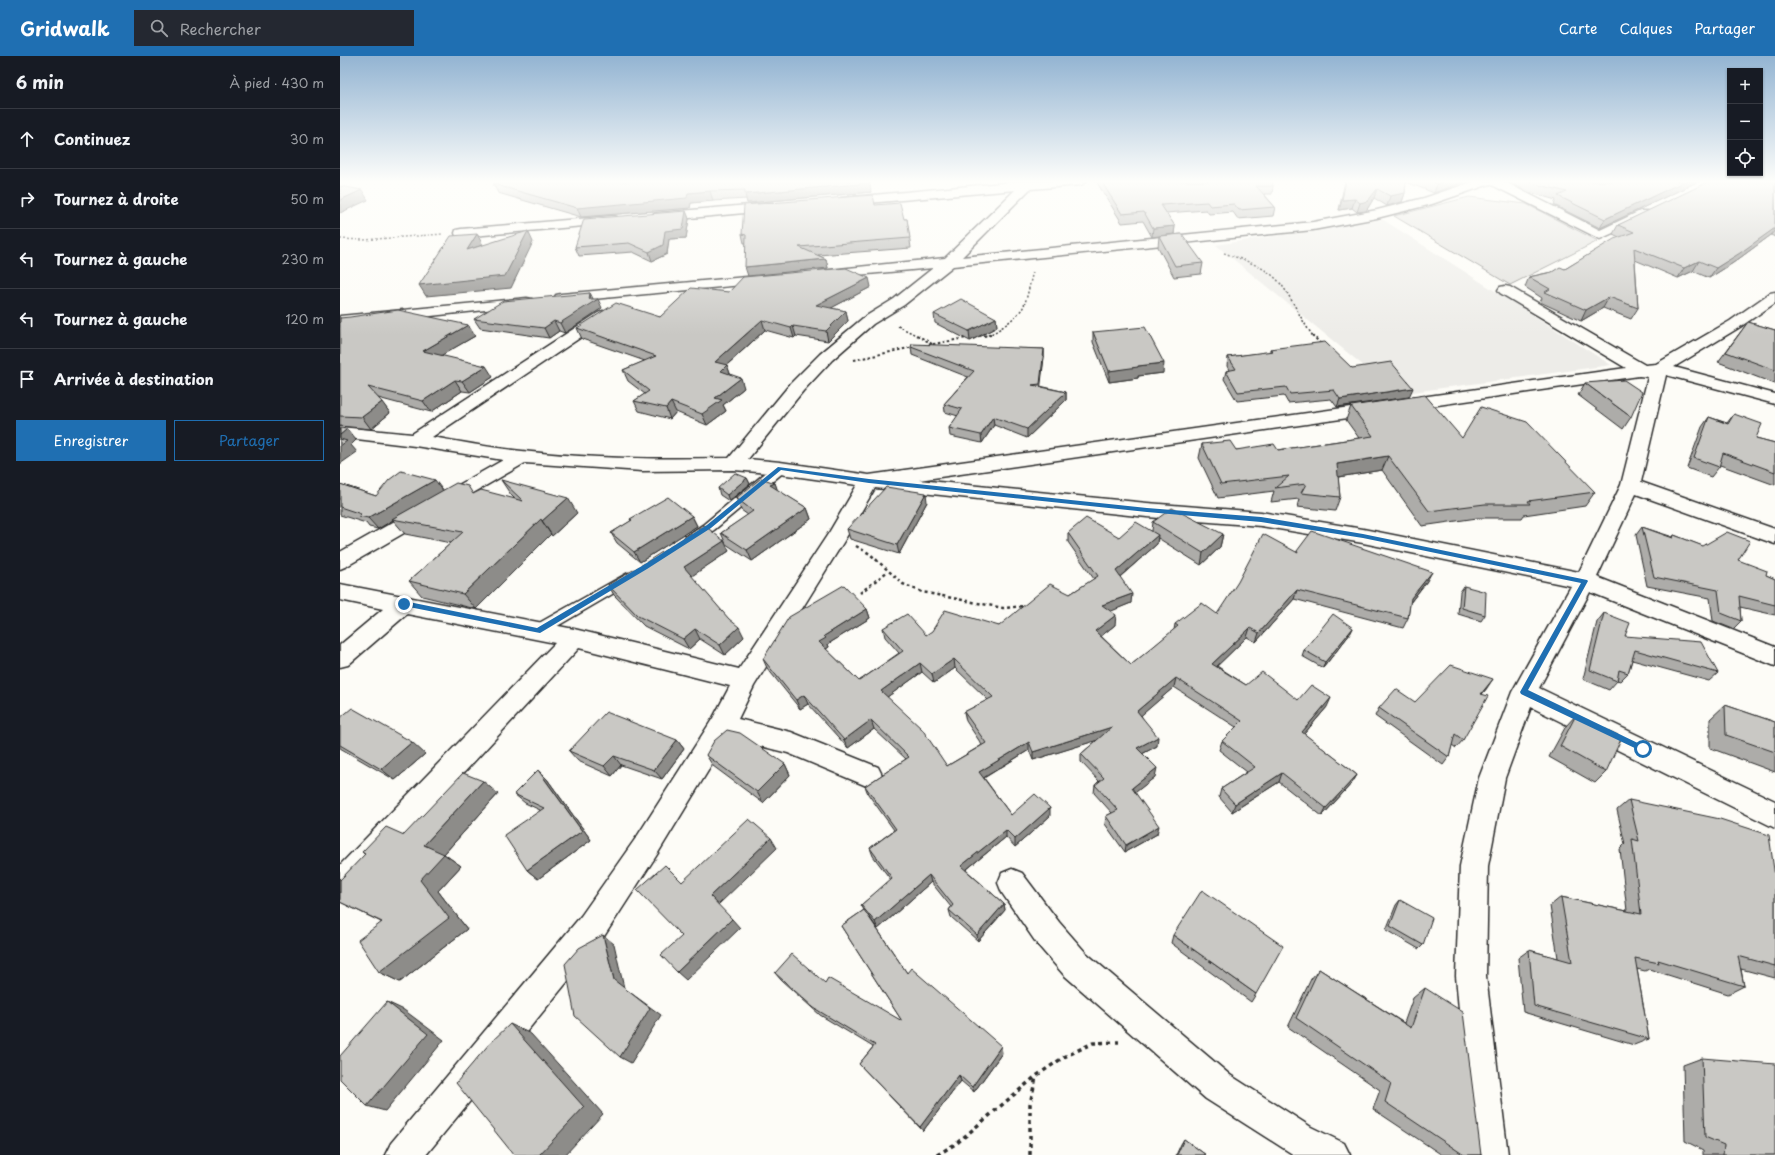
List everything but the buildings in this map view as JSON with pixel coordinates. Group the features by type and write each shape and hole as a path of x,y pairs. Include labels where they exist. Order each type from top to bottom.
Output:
{"street":[{"path":"461,233 469,232"},
{"path":"734,464 797,387 826,357 868,321 899,302 949,262 979,232"},
{"path":"815,274 1255,232"},
{"path":"1595,232 1600,235 1606,232"},
{"path":"340,321 783,277"},
{"path":"1505,290 1652,372 1775,399"},
{"path":"416,440 641,291"},
{"path":"869,481 1652,372 1735,324 1775,296"},
{"path":"1735,324 1755,330"},
{"path":"1490,1155 1471,976 1474,866 1492,778 1524,692 1585,581 1631,485 1652,372"},
{"path":"340,432 416,440 522,457 594,464 642,466 734,464 780,468 869,481 1147,510 1261,520 1363,536 1585,581 1775,657"},
{"path":"340,561 522,457"},
{"path":"403,1155 592,927 648,844 722,726 745,680 837,536 869,481"},
{"path":"1631,485 1775,537"},
{"path":"340,592 574,638 745,680"},
{"path":"340,658 404,604"},
{"path":"340,886 574,638"},
{"path":"1524,692 1643,749 1775,816"},
{"path":"722,726 791,743 869,775"},
{"path":"1012,883 1048,933 1075,964 1155,1034 1218,1087 1299,1139 1332,1155"}],"lane":[{"path":"677,547 709,527 780,468"},
{"path":"537,631 638,572"}],"path":[{"path":"340,239 363,240 461,233"},
{"path":"1194,239 1253,264 1267,272 1279,282 1300,318 1322,345"},
{"path":"974,337 990,335 1006,324 1023,308 1034,268"},
{"path":"899,302 895,314 896,325 933,344"},
{"path":"926,345 967,338"},
{"path":"853,360 919,346"},
{"path":"837,536 870,554 903,584 922,592 1003,608 1033,605"},
{"path":"860,593 888,571"},
{"path":"937,1155 957,1143 1036,1076 1064,1057 1092,1043 1122,1042"},
{"path":"1030,1155 1030,1104 1036,1076"}],"shaded area":[{"path":"1297,232 1403,232 1611,365 1398,394 1216,245"},
{"path":"1421,232 1581,232 1598,241 1510,285"}],"route":[{"path":"404,604 537,631 645,568 709,527 780,468 869,481 1147,510 1261,520 1363,536 1585,581 1524,692 1643,749"}]}
